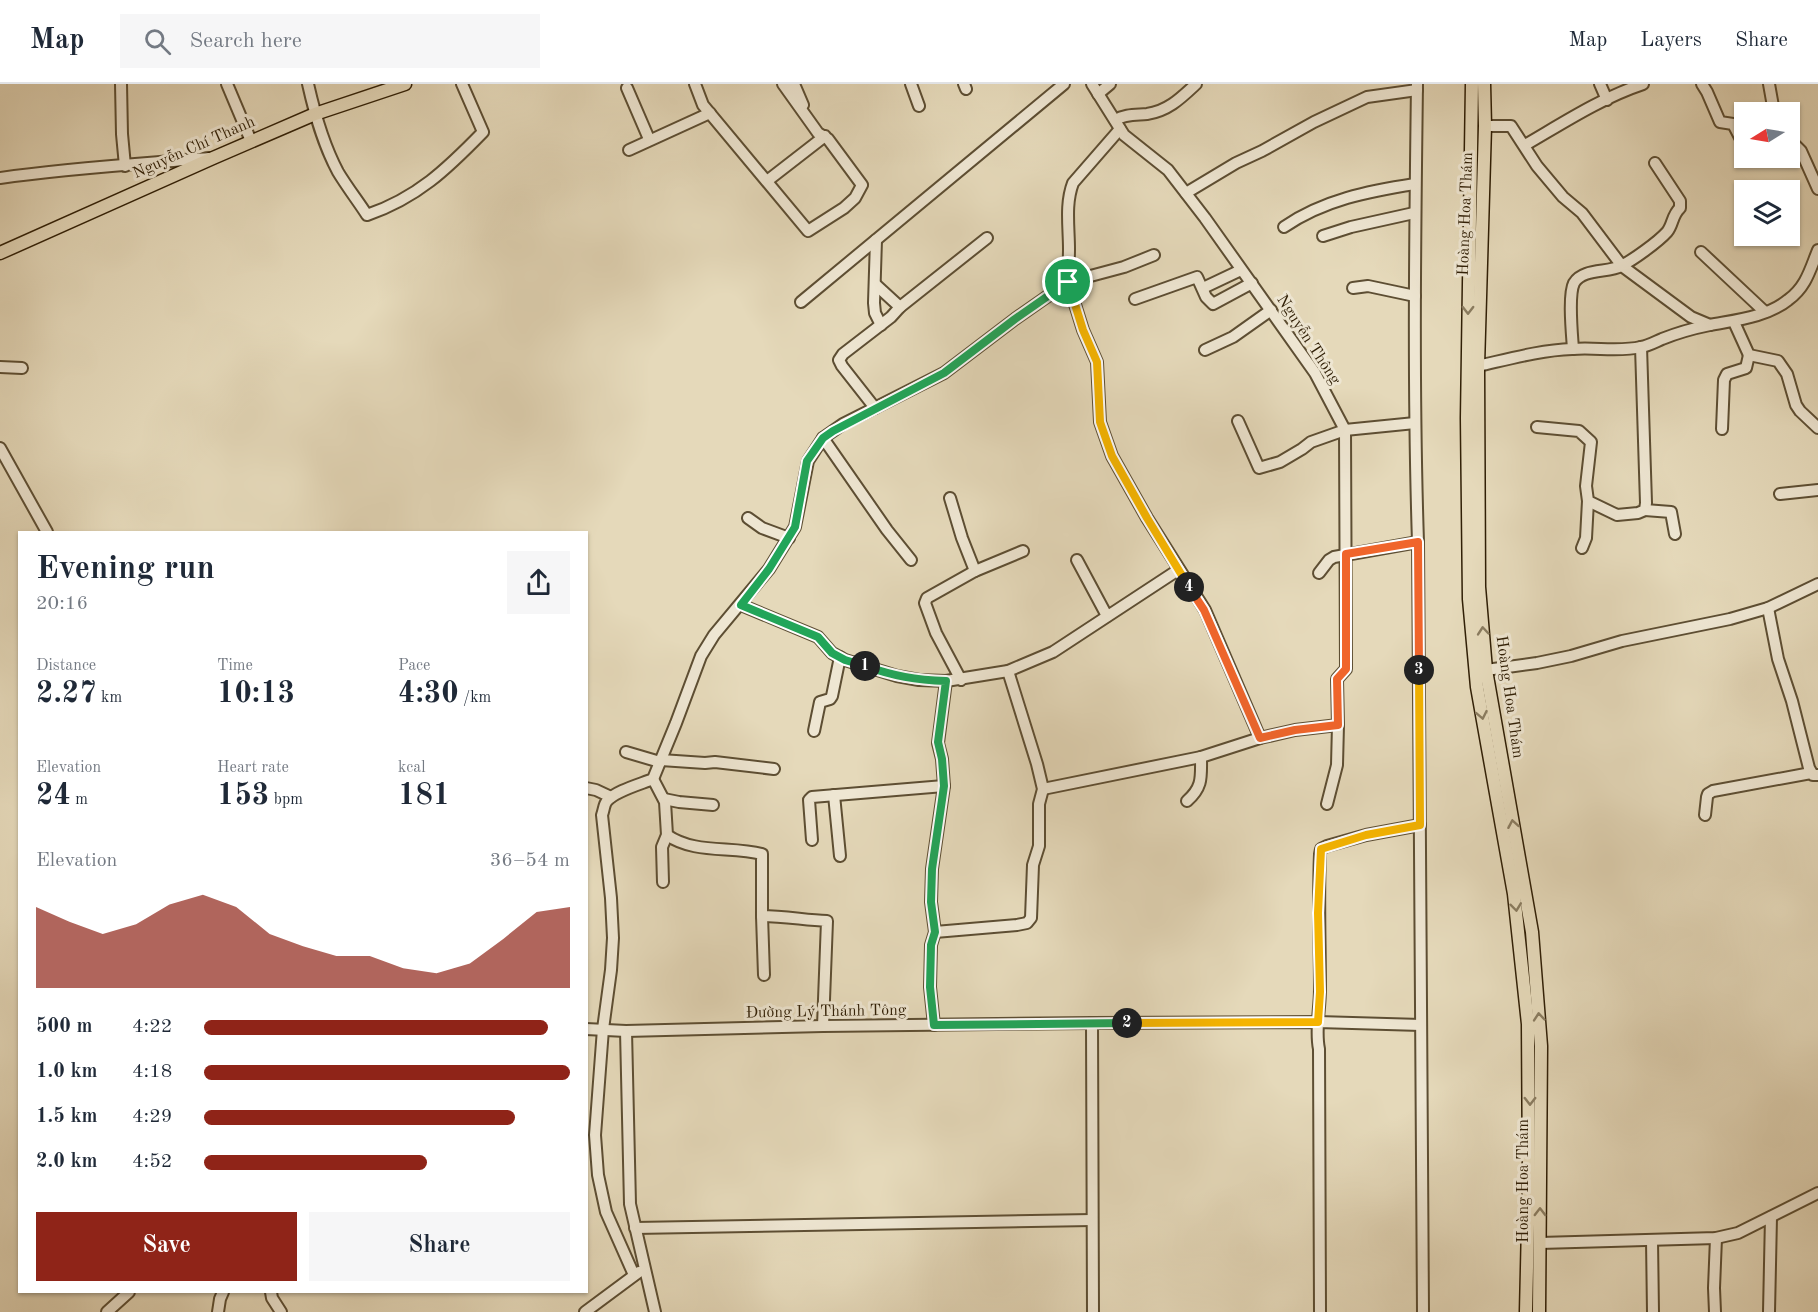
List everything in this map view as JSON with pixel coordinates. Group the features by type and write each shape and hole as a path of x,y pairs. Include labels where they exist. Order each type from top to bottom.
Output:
{"main road":[{"name":"Nguyễn Chí Thanh","path":"0,253 315,114 405,84"},
{"name":"Hoàng Hoa Thám","path":"1472,84 1473,367 1469,599 1514,894 1525,932 1541,1046 1539,1312"},
{"name":"Hoàng Hoa Thám","path":"1473,367 1485,126 1484,84"},
{"name":"Hoàng Hoa Thám","path":"1525,932 1530,1070 1526,1312"}],"street":[{"path":"122,84 122,134 125,166"},
{"path":"226,84 251,141"},
{"path":"309,84 315,114 329,154 367,215 389,207 428,183 446,169 483,132 462,84"},
{"path":"695,84 710,113 808,231 844,208 855,198 862,185 825,136 818,134 783,84"},
{"path":"794,84 810,122"},
{"path":"911,84 918,106"},
{"path":"801,302 1064,84"},
{"path":"1095,89 1110,84"},
{"path":"1196,84 1177,103 1150,114 1131,115 1118,125 1073,183 1070,190 1068,215 1068,282 1083,330 1097,362 1100,422 1112,456 1178,570 1204,610 1260,738"},
{"path":"1600,84 1606,100"},
{"path":"1525,145 1606,100 1643,84"},
{"path":"1702,84 1720,122 1734,126"},
{"path":"1769,84 1772,102"},
{"path":"1186,193 1236,163 1367,97 1417,87 1414,213 1414,423 1418,542 1423,1312"},
{"path":"627,88 649,139"},
{"name":"Nguyễn Thông","path":"1095,89 1124,135 1168,170 1252,283 1315,373 1345,430 1346,669 1337,679 1337,765 1327,804"},
{"path":"629,150 710,113"},
{"path":"1485,126 1511,126 1537,166 1563,197 1582,213 1622,266 1691,316 1710,325"},
{"path":"767,181 825,136"},
{"path":"1800,150 1818,189"},
{"path":"0,178 213,158"},
{"path":"1573,348 1571,296 1574,284 1580,277 1590,273 1622,266 1662,237 1681,206 1655,164"},
{"path":"1284,227 1295,219 1342,198 1415,183"},
{"path":"1323,236 1351,227 1414,213"},
{"path":"874,408 839,360 843,354 881,325 900,307 987,238"},
{"path":"876,240 876,285 873,303 881,325"},
{"path":"1473,367 1541,352 1573,348 1614,350 1641,347 1710,325 1734,322 1765,312 1791,299 1802,287 1810,275 1818,250"},
{"path":"1701,252 1765,312"},
{"path":"634,1275 606,1212 598,1175 595,1135 613,938 602,815 606,802 653,779 701,656 714,635 769,569 795,527 807,461 823,438 843,424 944,373 1068,282 1124,267 1154,255"},
{"path":"1203,288 1241,270"},
{"path":"1134,299 1197,277 1206,297 1213,304 1252,283"},
{"path":"876,285 900,307"},
{"path":"1353,288 1368,286 1415,296"},
{"path":"1205,350 1233,337 1271,310"},
{"path":"1722,429 1724,380 1727,374 1746,368 1749,356 1734,322"},
{"path":"1641,347 1647,503 1645,510"},
{"path":"1749,356 1778,360 1787,374 1796,405 1818,428"},
{"path":"0,367 22,368"},
{"path":"1238,421 1259,468 1280,462 1311,442 1345,430 1414,423"},
{"path":"1537,427 1579,431 1592,441 1586,486 1588,501 1586,538 1582,548"},
{"path":"823,438 887,530 911,560"},
{"path":"0,448 46,531"},
{"path":"1780,494 1818,490"},
{"path":"950,498 975,571"},
{"path":"1588,501 1617,515 1645,510 1671,512 1674,534"},
{"path":"748,519 762,528 789,538"},
{"path":"1319,573 1329,560 1346,554 1418,542"},
{"path":"961,680 936,633 925,603 927,598 975,571 1023,551"},
{"path":"1077,560 1107,616"},
{"path":"741,605 818,637 832,653 840,657 897,676 919,680 961,680 1008,671 1053,652 1178,570"},
{"path":"1480,670 1537,663 1622,641 1730,620 1768,608 1818,584"},
{"path":"1705,816 1707,797 1713,792 1814,774 1778,659 1768,608"},
{"path":"814,731 820,702 832,696 840,657"},
{"path":"935,932 1017,925 1027,923 1031,918 1033,865 1039,846 1039,804 1043,789 1008,671"},
{"path":"934,1025 930,987 931,945 935,932 931,902 932,869 944,786 938,742 946,681"},
{"path":"1043,789 1201,757 1260,738 1295,730 1338,725"},
{"path":"626,752 661,761 715,762 774,769"},
{"path":"1187,801 1197,792 1200,783 1201,757"},
{"path":"653,779 663,799 667,835 662,847 663,882"},
{"path":"812,840 809,800 812,797 944,786"},
{"path":"588,788 597,790 611,798"},
{"path":"834,795 840,856"},
{"path":"663,799 713,805"},
{"path":"1320,1312 1318,913 1321,849 1366,835 1420,825"},
{"path":"667,835 676,842 709,849 762,854 764,975"},
{"path":"762,916 827,921 823,1026"},
{"name":"Đường Lý Thánh Tông","path":"588,1029 626,1031 1092,1023 1318,1022 1421,1025"},
{"path":"1092,1023 1093,1312"},
{"path":"626,1031 630,1204 655,1312"},
{"path":"1540,1243 1716,1238 1738,1233 1818,1192"},
{"path":"1769,1312 1771,1217"},
{"path":"635,1228 1092,1220"},
{"path":"1715,1312 1716,1238"},
{"path":"1652,1240 1653,1312"},
{"path":"585,1312 644,1268"},
{"path":"106,1312 128,1293"},
{"path":"218,1312 219,1299 222,1293"},
{"path":"271,1293 281,1312"}],"route":[{"path":"1068,282 1083,330 1097,362 1100,422 1112,456 1178,570 1204,610 1260,738 1295,730 1338,725 1337,679 1346,669 1346,554 1418,542 1420,825 1366,835 1321,849 1318,913 1320,992 1318,1022 934,1025 930,987 931,945 935,932 931,902 932,869 944,786 938,742 946,681 897,676 845,660 832,653 818,637 741,605 769,569 795,527 807,461 823,438 843,424 944,373 1068,282"}]}
